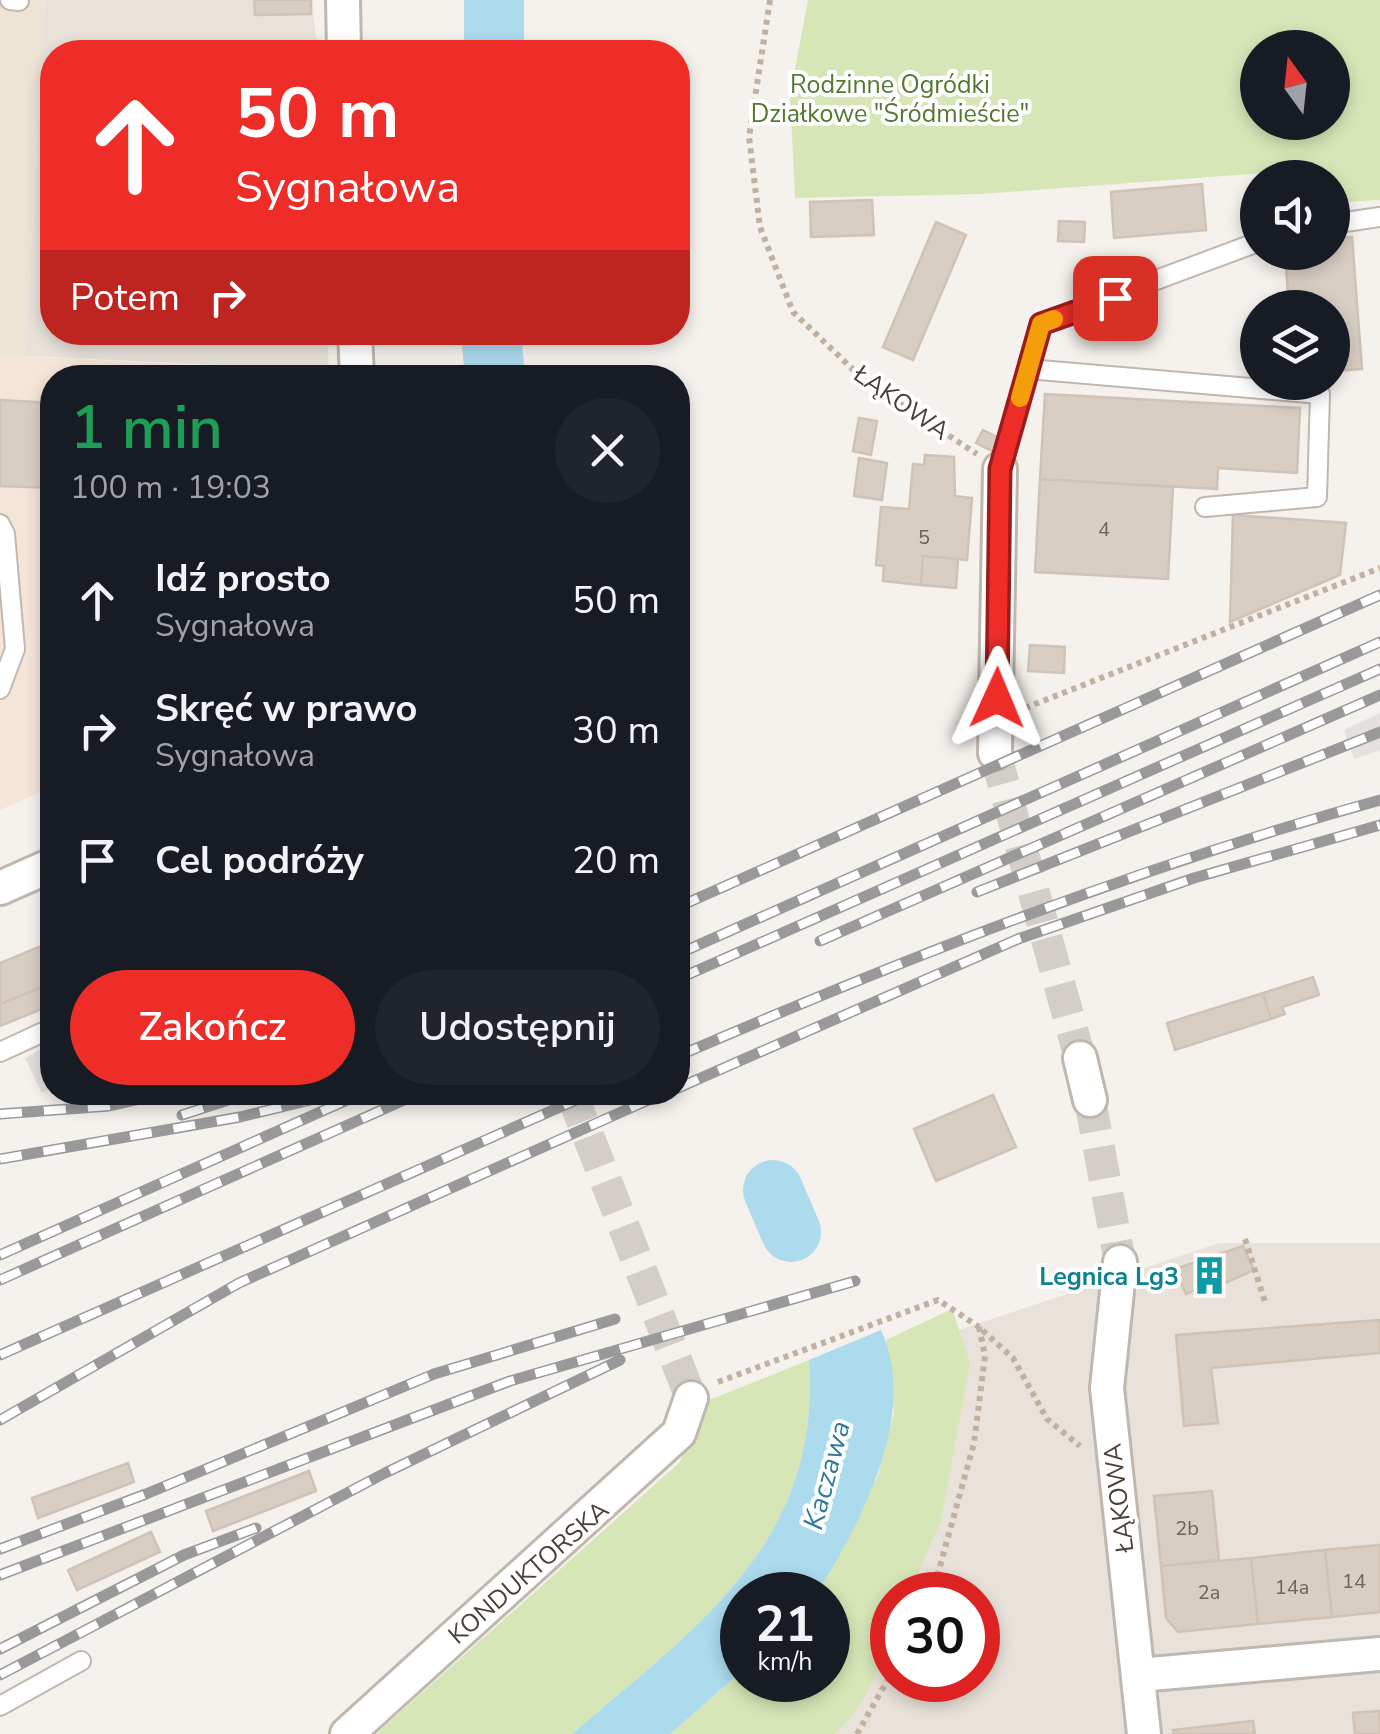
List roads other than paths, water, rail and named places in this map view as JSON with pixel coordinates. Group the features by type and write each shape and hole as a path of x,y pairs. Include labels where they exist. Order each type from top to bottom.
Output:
{"street":[{"path":"343,0 344,40"},
{"path":"995,753 1000,469"},
{"path":"0,888 40,871"},
{"path":"1080,1058 1090,1100"},
{"name":"ŁĄKOWA","path":"1120,1262 1107,1388 1144,1734"},
{"name":"KONDUKTORSKA","path":"347,1734 680,1433 696,1393"},
{"path":"1139,1675 1380,1654"}],"lane":[{"path":"10,0 18,0"},
{"path":"1350,221 1380,217"},
{"path":"1000,469 1041,324 1240,249"},
{"path":"1028,368 1320,394 1318,497 1205,506"},
{"path":"0,524 5,534 15,649 0,689"},
{"path":"0,1052 40,1034"},
{"path":"0,1706 80,1660"}],"water":[{"path":"881,1330 891,1363 893,1397 880,1467 829,1572 744,1572 773,1530 795,1480 808,1424 809,1360"},
{"path":"720,1600 720,1690 670,1734 572,1734 664,1656"}],"waterway":[{"name":"Kaczawa","path":"494,0 494,40"},
{"name":"Kaczawa","path":"492,345 494,365"},
{"name":"Kaczawa","path":"773,1190 791,1232"}],"tunnel":[{"path":"995,753 1080,1058"},
{"path":"1090,1100 1120,1262"},
{"path":"576,1105 691,1398"}],"railway":[{"path":"690,902 1380,595"},
{"path":"690,949 1380,642"},
{"path":"690,974 1380,669"},
{"path":"820,941 1380,695"},
{"path":"977,892 1380,732"},
{"path":"690,1051 1024,916 1201,854 1380,800"},
{"path":"690,1083 1018,939 1194,878 1380,825"},
{"path":"0,1114 114,1105"},
{"path":"182,1115 213,1105"},
{"path":"0,1159 290,1105"},
{"path":"0,1255 336,1105"},
{"path":"0,1280 393,1105"},
{"path":"0,1355 565,1105"},
{"path":"0,1420 239,1283 637,1105"},
{"path":"0,1575 510,1381 855,1281"},
{"path":"0,1549 146,1494 434,1374 615,1319"},
{"path":"0,1675 385,1473 620,1360"},
{"path":"0,1649 184,1555 256,1528"}],"place":[{"name":"Legnica Lg3","path":"1209,1276"}],"park label":[{"name":"Rodzinne Ogródki Działkowe \"Śródmieście\"","path":"890,98"}]}
